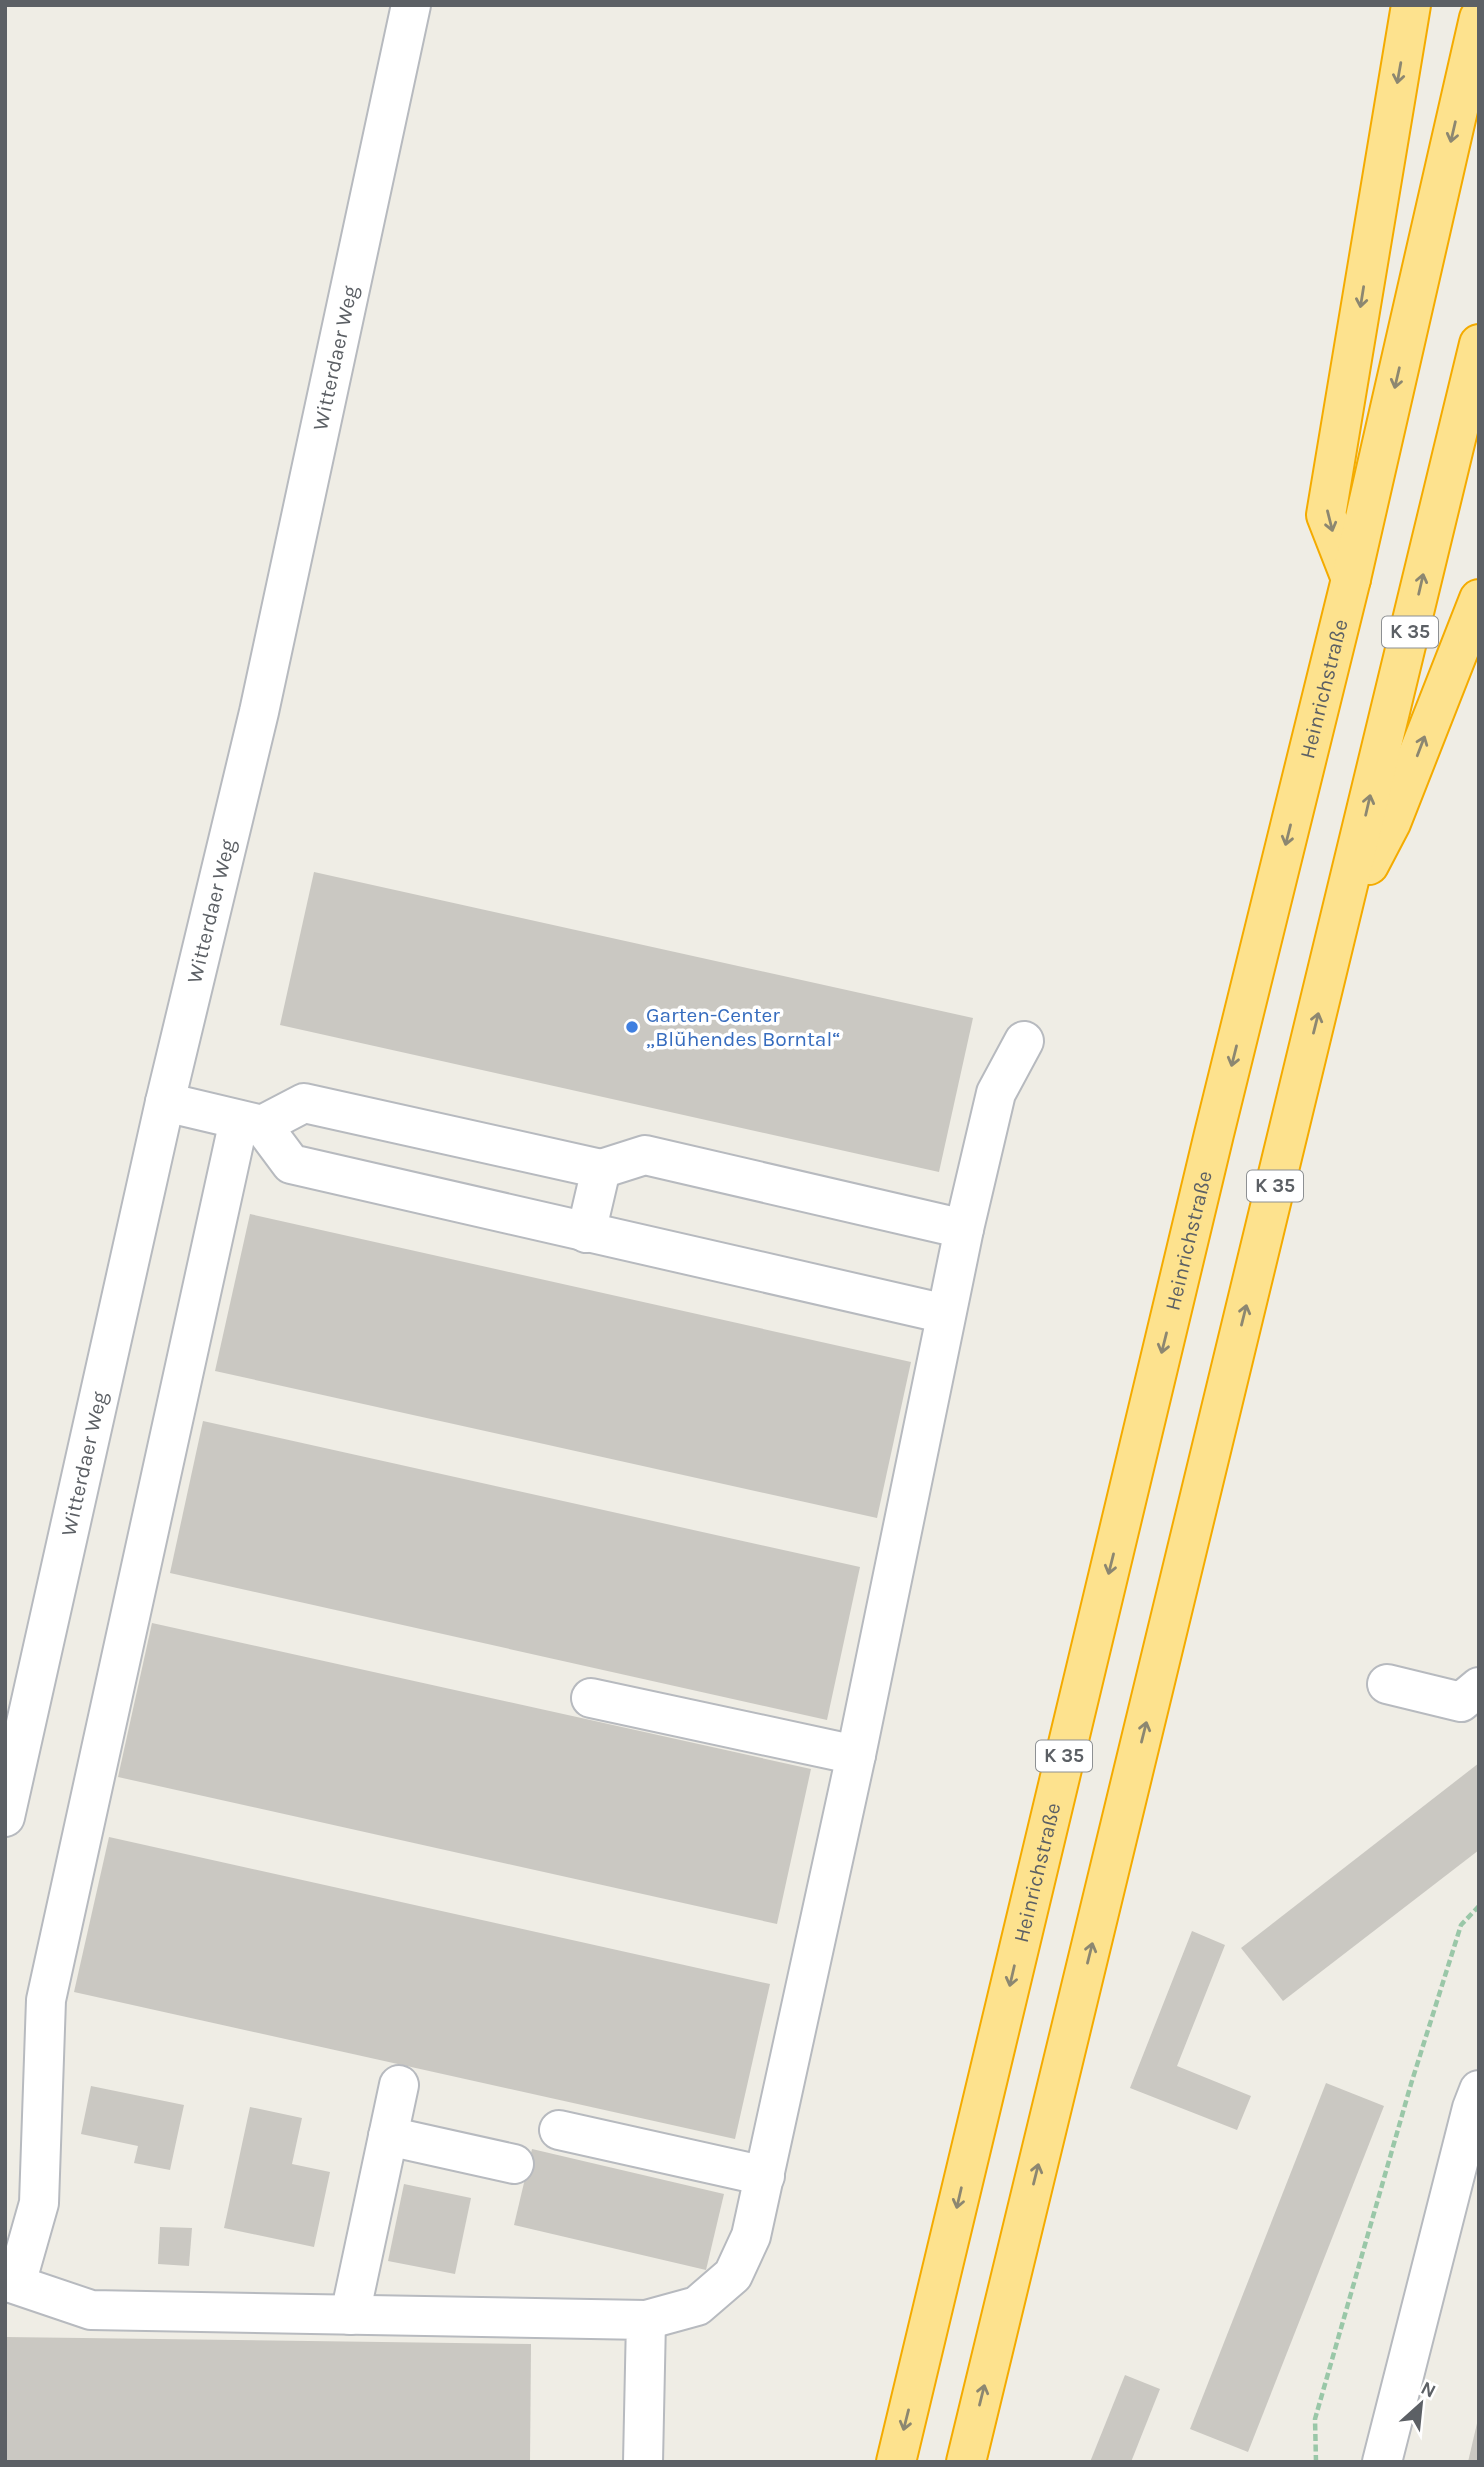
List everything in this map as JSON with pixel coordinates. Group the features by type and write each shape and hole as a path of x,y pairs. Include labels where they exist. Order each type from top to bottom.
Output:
{"highway":[{"path":"1351,579 1326,515 1410,5"},
{"name":"Heinrichstraße","path":"896,2462 1214,1134 1351,579 1479,18"},
{"name":"K 35","path":"966,2462 1479,344"},
{"path":"1341,919 1391,823 1479,599"}],"street":[{"name":"Witterdaer Weg","path":"5,1817 165,1102 259,712 411,5"},
{"path":"250,1123 46,2000 39,2203 11,2283 91,2310 646,2320 697,2306 733,2275 751,2236 856,1755 964,1229 996,1093 1024,1041"},
{"path":"165,1102 250,1123 291,1164 946,1314"},
{"path":"250,1123 304,1103 601,1169 645,1155 964,1229"},
{"path":"586,1233 601,1169"},
{"path":"1387,1684 1461,1702 1479,1687"},
{"path":"591,1699 856,1755"},
{"path":"350,2315 399,2085"},
{"path":"1382,2462 1472,2108 1479,2090"},
{"path":"559,2130 765,2176"},
{"path":"388,2136 513,2164"},
{"path":"642,2462 646,2320"}],"path":[{"path":"1316,2462 1315,2418 1411,2084 1461,1925 1479,1906"}],"building":[{"path":"314,872 973,1018 939,1172 280,1025"},
{"path":"250,1214 911,1362 877,1518 215,1371"},
{"path":"203,1421 860,1567 827,1720 170,1573"},
{"path":"152,1623 811,1769 777,1924 118,1777"},
{"path":"1479,1763 1479,1850 1283,2001 1241,1948"},
{"path":"109,1837 770,1984 735,2139 74,1992"},
{"path":"1192,1931 1225,1945 1177,2066 1251,2096 1237,2130 1130,2088"},
{"path":"1326,2083 1384,2106 1248,2452 1190,2429"},
{"path":"91,2086 184,2105 170,2170 134,2163 138,2146 81,2134"},
{"path":"250,2107 302,2118 292,2164 330,2172 314,2247 224,2228"},
{"path":"532,2149 724,2194 706,2270 514,2225"},
{"path":"404,2184 471,2198 455,2274 388,2261"},
{"path":"160,2227 192,2228 189,2266 158,2264"},
{"path":"5,2337 531,2344 530,2462 5,2462"},
{"path":"1125,2375 1160,2389 1131,2462 1090,2462"},
{"path":"1478,2419 1479,2462 1468,2462"}],"place":[{"name":"Garten-Center „Blühendes Borntal“","path":"632,1027"}]}
